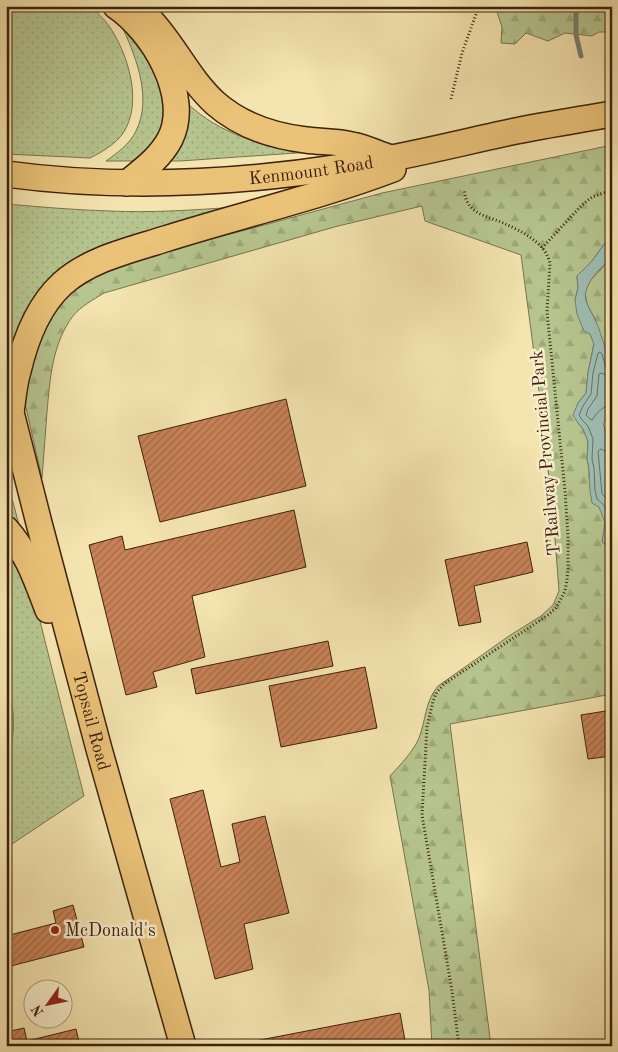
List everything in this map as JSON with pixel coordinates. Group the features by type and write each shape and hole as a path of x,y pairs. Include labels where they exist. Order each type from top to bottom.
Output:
{"main road":[{"path":"116,6 135,22 152,42 164,64 174,96 176,118 174,128 164,149 150,165 127,183"},
{"path":"135,6 153,22 183,66 203,91 216,104 236,118 279,135 353,145 390,158"},
{"name":"Kenmount Road","path":"13,175 75,181 127,183 197,182 288,174 390,158 612,114"},
{"path":"9,403 17,372 34,325 55,291 75,274 98,262 138,248 354,184 451,145"},
{"name":"Topsail Road","path":"9,403 12,438 39,523 86,694 99,749 182,1046"},
{"path":"6,529 23,550 86,694"}],"path":[{"path":"451,98 462,53 479,6"},
{"path":"464,189 466,201 471,208 478,213 526,234 542,248 582,205 592,197 612,190"},
{"name":"T’Railway Provincial Park","path":"459,1046 452,991 422,814 427,727 433,701 437,692 444,684 548,615 561,600 567,580 567,513 547,312 550,263 546,252 542,248"}],"green space":[{"path":"6,6 90,6 107,23 116,37 126,61 130,74 133,101 127,126 112,145 90,158 6,154"},
{"path":"497,6 612,6 612,28 610,32 599,32 592,36 565,33 548,41 526,33 515,44 501,43 502,27 496,9"},
{"path":"123,29 178,95 213,123 258,143 311,152 180,161 106,161 123,148 133,136 141,119 143,106 141,79"},
{"path":"612,145 612,237 577,276 578,288 575,300 594,343 586,393 578,403 578,423 588,441 589,478 606,523 602,542 612,551 612,585 607,618 612,619 612,694 450,724 491,1046 432,1046 429,990 390,776 406,758 419,738 428,704 438,686 541,616 553,605 559,591 553,513 521,255 425,221 422,206 338,226 104,293 76,312 60,338 53,362 49,387 42,478 24,399 28,368 44,325 76,283 134,259 382,193"},
{"path":"6,204 126,212 236,207 115,248 15,358 6,317"},
{"path":"612,257 612,378 608,359 595,319 587,304 585,292 590,281"},
{"path":"6,476 22,536 6,518"},
{"path":"6,538 39,617 84,796 6,848"},
{"path":"6,681 12,702 14,723 12,744 6,765"}],"water":[{"path":"612,237 612,257 593,277 585,295 608,357 611,376 612,414 603,423 608,440 612,442 612,551 602,542 605,523 599,507 592,503 587,459 588,441 583,429 573,415 578,403 586,393 594,344 590,334 584,331 577,314 575,300 578,288 577,276"}],"building":[{"path":"286,399 306,486 160,522 138,436"},
{"path":"294,510 306,567 192,596 205,657 153,672 157,687 126,695 89,545 122,536 125,550"},
{"path":"527,542 533,572 474,586 481,622 459,626 445,560"},
{"path":"328,641 333,666 196,694 191,669"},
{"path":"365,667 377,728 281,747 269,686"},
{"path":"612,710 612,756 588,759 581,715"},
{"path":"203,790 221,867 240,862 232,824 265,816 289,913 244,924 253,969 215,979 170,799"},
{"name":"McDonald's","path":"73,905 84,947 11,966 6,948 6,936 56,923 53,911"},
{"path":"400,1013 406,1046 229,1046"},
{"path":"22,1028 24,1030 27,1041 76,1029 80,1046 6,1046 6,1032"}],"waterway":[{"path":"576,6 576,35 581,56"}],"place":[{"name":"McDonald's","path":"55,930"}]}
